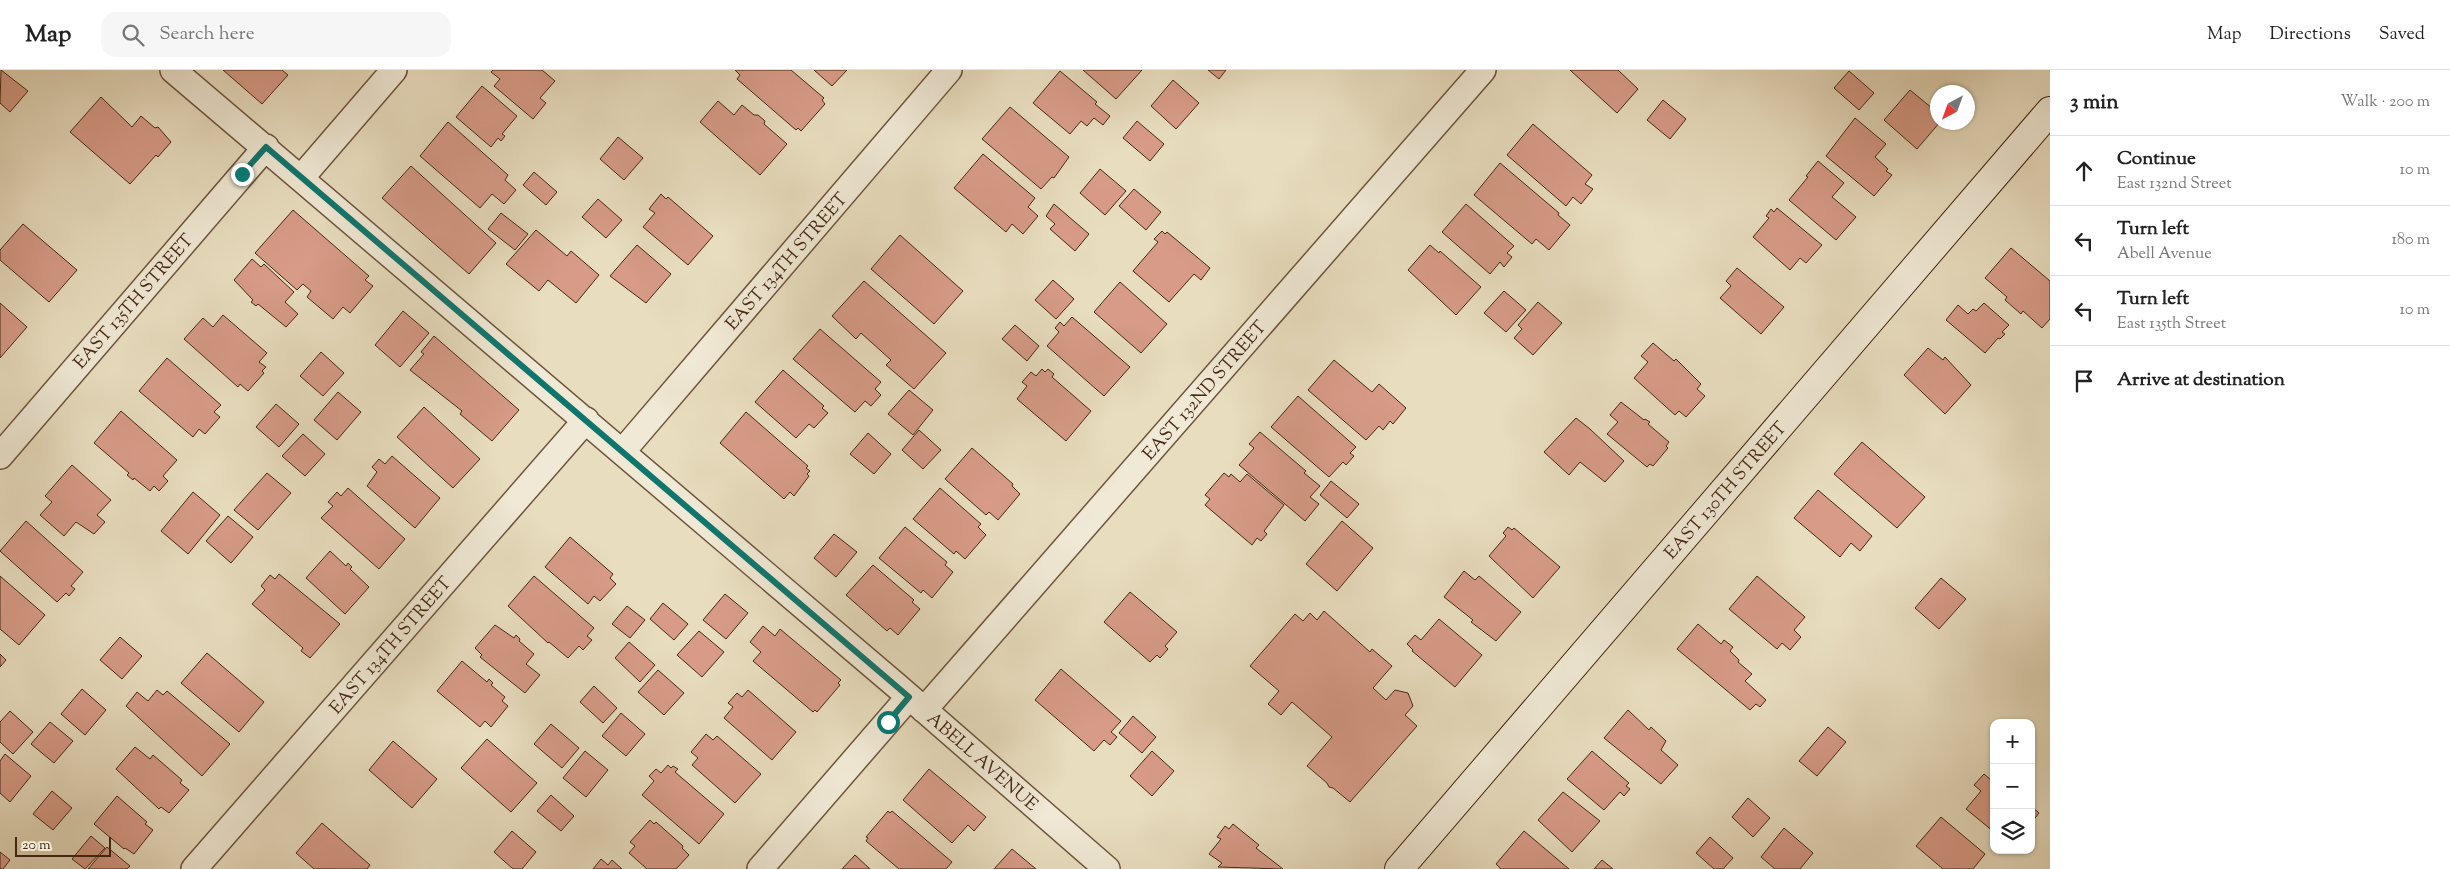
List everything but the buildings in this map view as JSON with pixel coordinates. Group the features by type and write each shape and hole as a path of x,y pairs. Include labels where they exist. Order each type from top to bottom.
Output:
{"street":[{"name":"ABELL AVENUE","path":"173,70 586,420 1107,869"},
{"path":"301,178 394,70"},
{"name":"EAST 134TH STREET","path":"622,452 949,70"},
{"name":"EAST 132ND STREET","path":"760,869 917,704 1483,70"},
{"name":"EAST 130TH STREET","path":"1399,869 2050,112"},
{"name":"EAST 135TH STREET","path":"0,456 266,147"},
{"name":"EAST 134TH STREET","path":"194,869 586,420"}],"route":[{"path":"242,174 266,147 909,697 888,722"}]}
